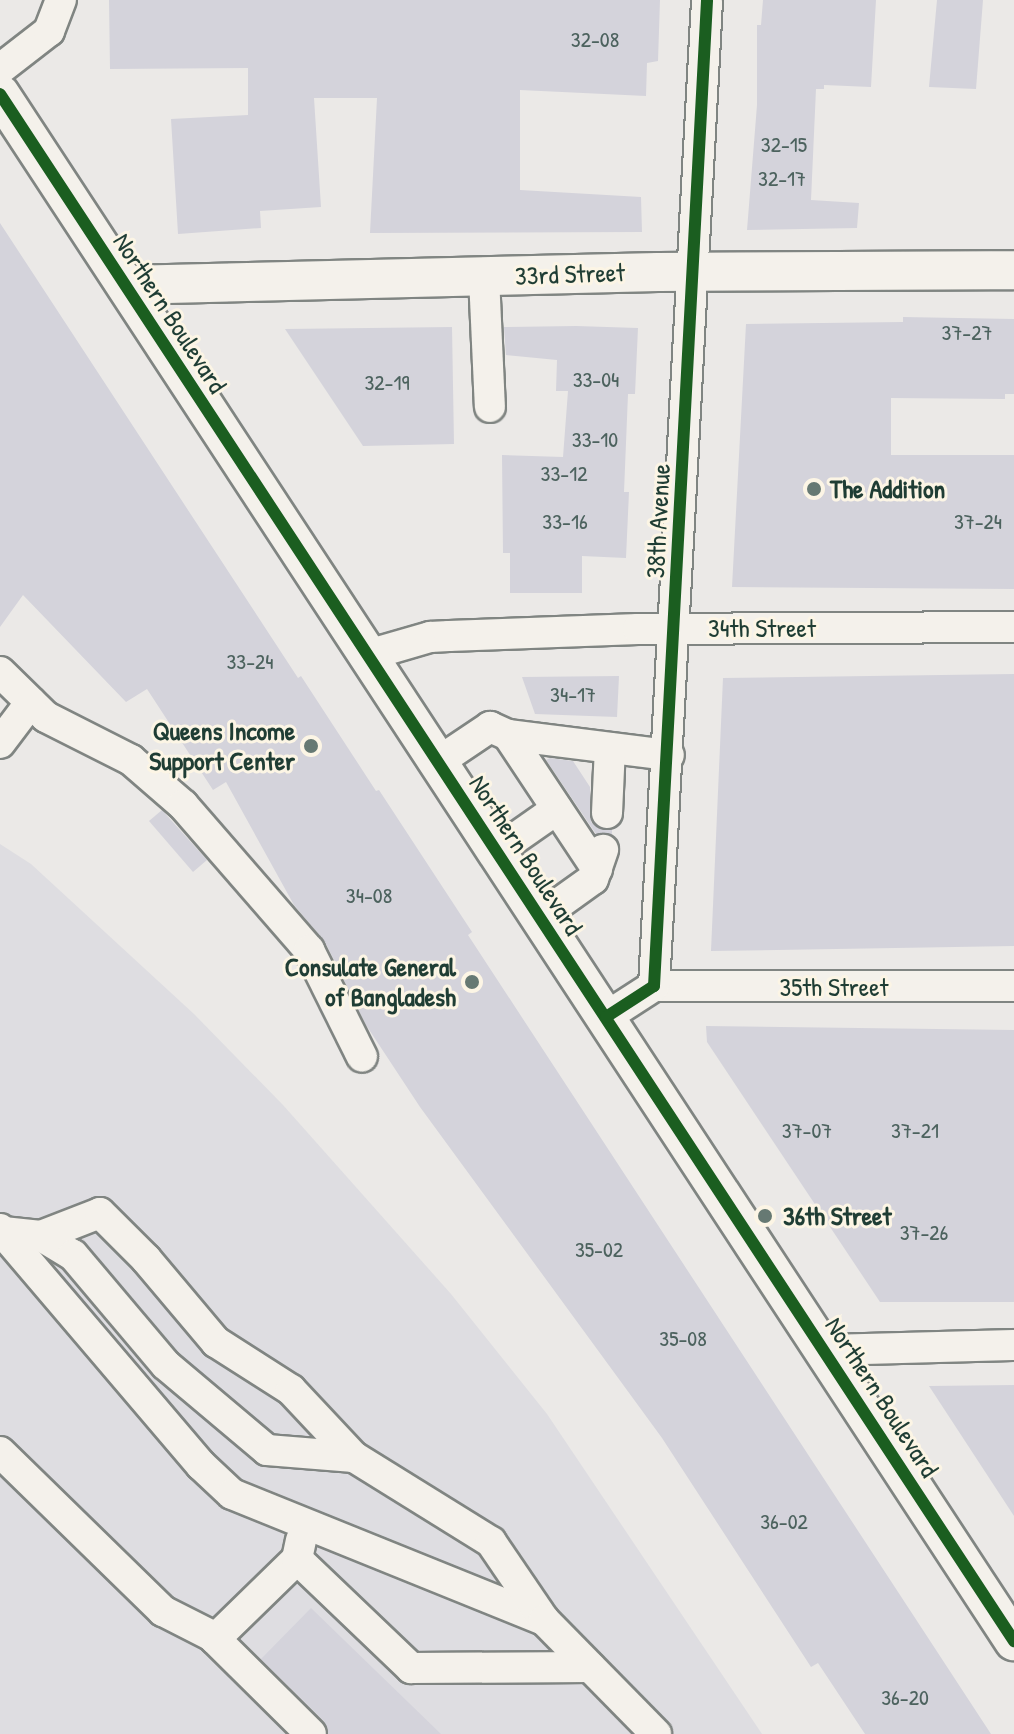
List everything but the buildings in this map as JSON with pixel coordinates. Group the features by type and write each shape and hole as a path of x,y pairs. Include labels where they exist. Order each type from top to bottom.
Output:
{"main road":[{"name":"Northern Boulevard","path":"0,94 1014,1641"},
{"name":"33rd Street","path":"126,285 693,272 1014,270"}],"street":[{"path":"0,69 39,42 56,18 61,0"},
{"name":"38th Avenue","path":"654,986 669,755 707,0"},
{"path":"484,277 490,407"},
{"name":"34th Street","path":"368,655 430,637 674,629 1014,627"},
{"path":"0,672 46,717 131,760 183,805 309,950 362,1057"},
{"path":"0,743 31,702"},
{"path":"438,762 490,727 508,735 669,755"},
{"path":"508,735 557,809 601,856 593,879 540,917"},
{"path":"607,813 610,748"},
{"path":"497,851 557,809"},
{"path":"606,1017 654,986"},
{"name":"35th Street","path":"654,986 1014,986"},
{"path":"41,1236 100,1213 146,1259 216,1342 291,1390 354,1457 491,1542 544,1620 656,1734"},
{"path":"1,1231 41,1236 73,1255 166,1365 267,1450 354,1457"},
{"path":"1,1231 201,1465 232,1494 544,1620"},
{"path":"824,1350 1014,1345"},
{"path":"0,1452 163,1611 215,1639 311,1734"},
{"path":"215,1639 297,1559 305,1523"},
{"path":"297,1559 411,1668 590,1667"}],"shaded area":[{"path":"0,844 31,864 194,1014 283,1105 451,1294 547,1414 762,1734 0,1734"}],"cycle path":[{"path":"606,1017 654,986 707,0"},
{"path":"0,94 1014,1641"}],"place":[{"name":"The Addition","path":"814,489"},
{"name":"Queens Income Support Center","path":"311,746"},
{"name":"Consulate General of Bangladesh","path":"472,982"},
{"name":"36th Street","path":"765,1216"}]}
